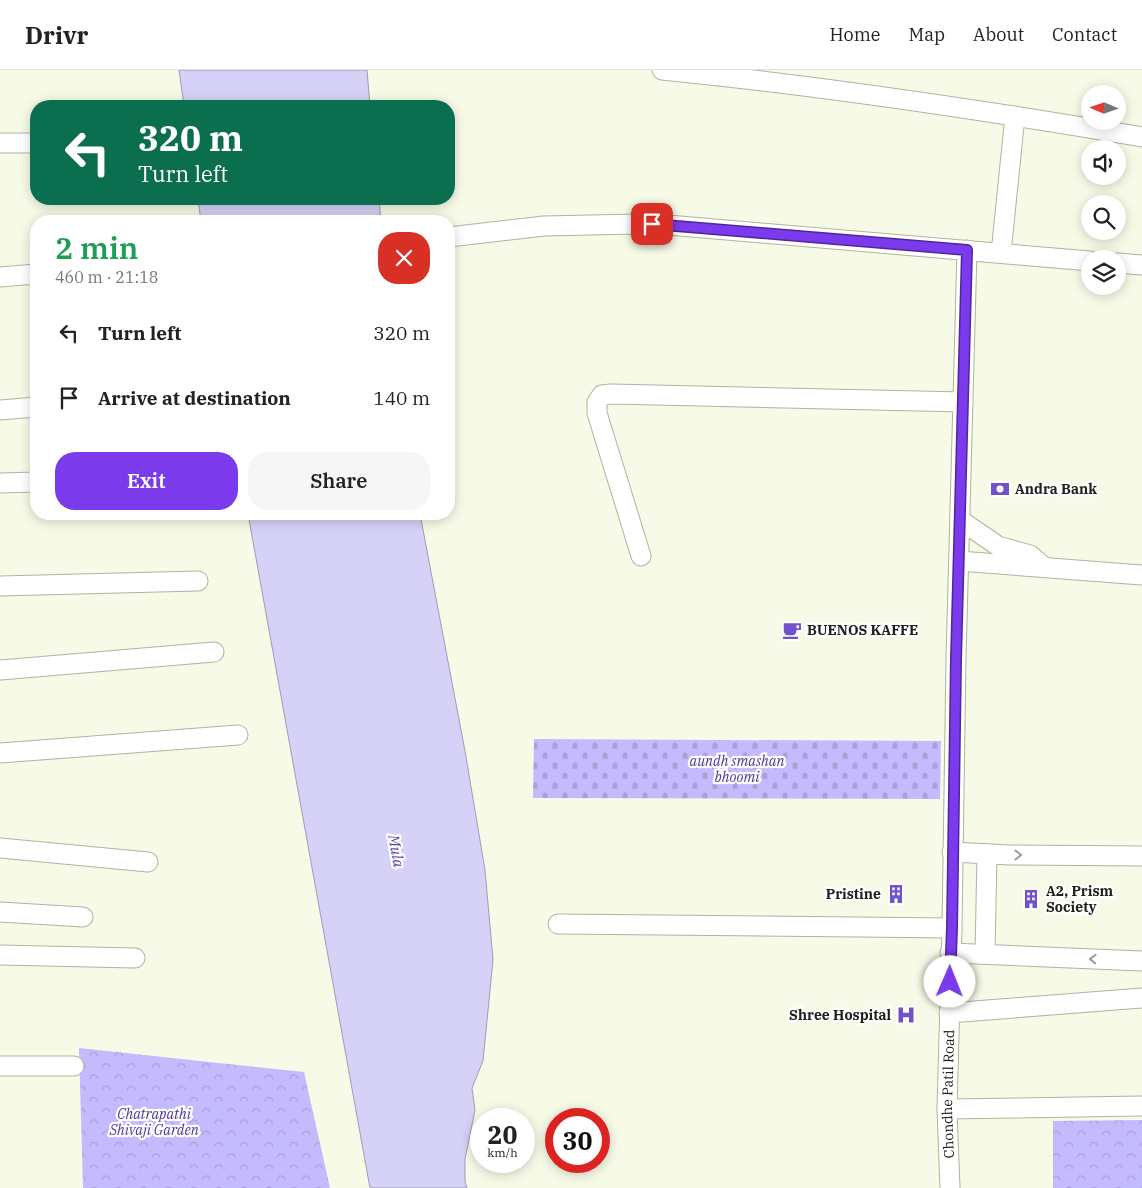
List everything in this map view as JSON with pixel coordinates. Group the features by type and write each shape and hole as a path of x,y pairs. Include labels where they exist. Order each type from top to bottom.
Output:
{"street":[{"path":"662,70 723,76 1015,116 1142,137"},
{"path":"1001,253 1015,116"},
{"path":"0,143 30,143"},
{"path":"455,236 544,226 668,225 1081,260"},
{"name":"Chondhe Patil Road","path":"950,1188 947,1110 967,250"},
{"path":"1126,264 1142,265"},
{"path":"0,277 30,274"},
{"path":"640,556 597,413 597,402 602,396 621,394 963,402"},
{"path":"0,410 30,408"},
{"path":"0,483 30,482"},
{"path":"960,520 998,546 1030,555 1044,568"},
{"path":"959,561 1142,575"},
{"path":"0,586 198,581"},
{"path":"0,670 214,652"},
{"path":"0,754 238,735"},
{"path":"0,848 148,862"},
{"path":"952,852 1142,856"},
{"path":"985,954 987,854"},
{"path":"0,912 83,918"},
{"path":"558,924 952,928"},
{"path":"950,953 1142,961"},
{"path":"0,955 135,958"},
{"path":"949,1013 1142,998"},
{"path":"0,1066 74,1066"},
{"path":"947,1110 1142,1106"}],"green space":[{"name":"aundh smashan bhoomi","path":"534,739 941,741 940,799 533,798"},
{"name":"Chatrapathi Shivaji Garden","path":"79,1048 304,1072 330,1188 83,1188"},
{"path":"1142,1120 1142,1188 1053,1188 1053,1121"}],"water":[{"path":"179,70 367,70 370,100 183,100"},
{"path":"199,205 380,205 380,215 200,215"},
{"name":"Mula","path":"249,520 421,520 465,751 485,870 493,960 483,1061 472,1088 475,1108 470,1108 470,1134 465,1159 465,1182 467,1188 370,1188"}],"place":[{"name":"Andra Bank","path":"1000,489"},
{"name":"BUENOS KAFFE","path":"792,630"},
{"name":"Pristine","path":"896,894"},
{"name":"A2, Prism Society","path":"1031,899"},
{"name":"Shree Hospital","path":"906,1015"}],"route":[{"path":"652,224 967,250 956,659 950,982"}]}
